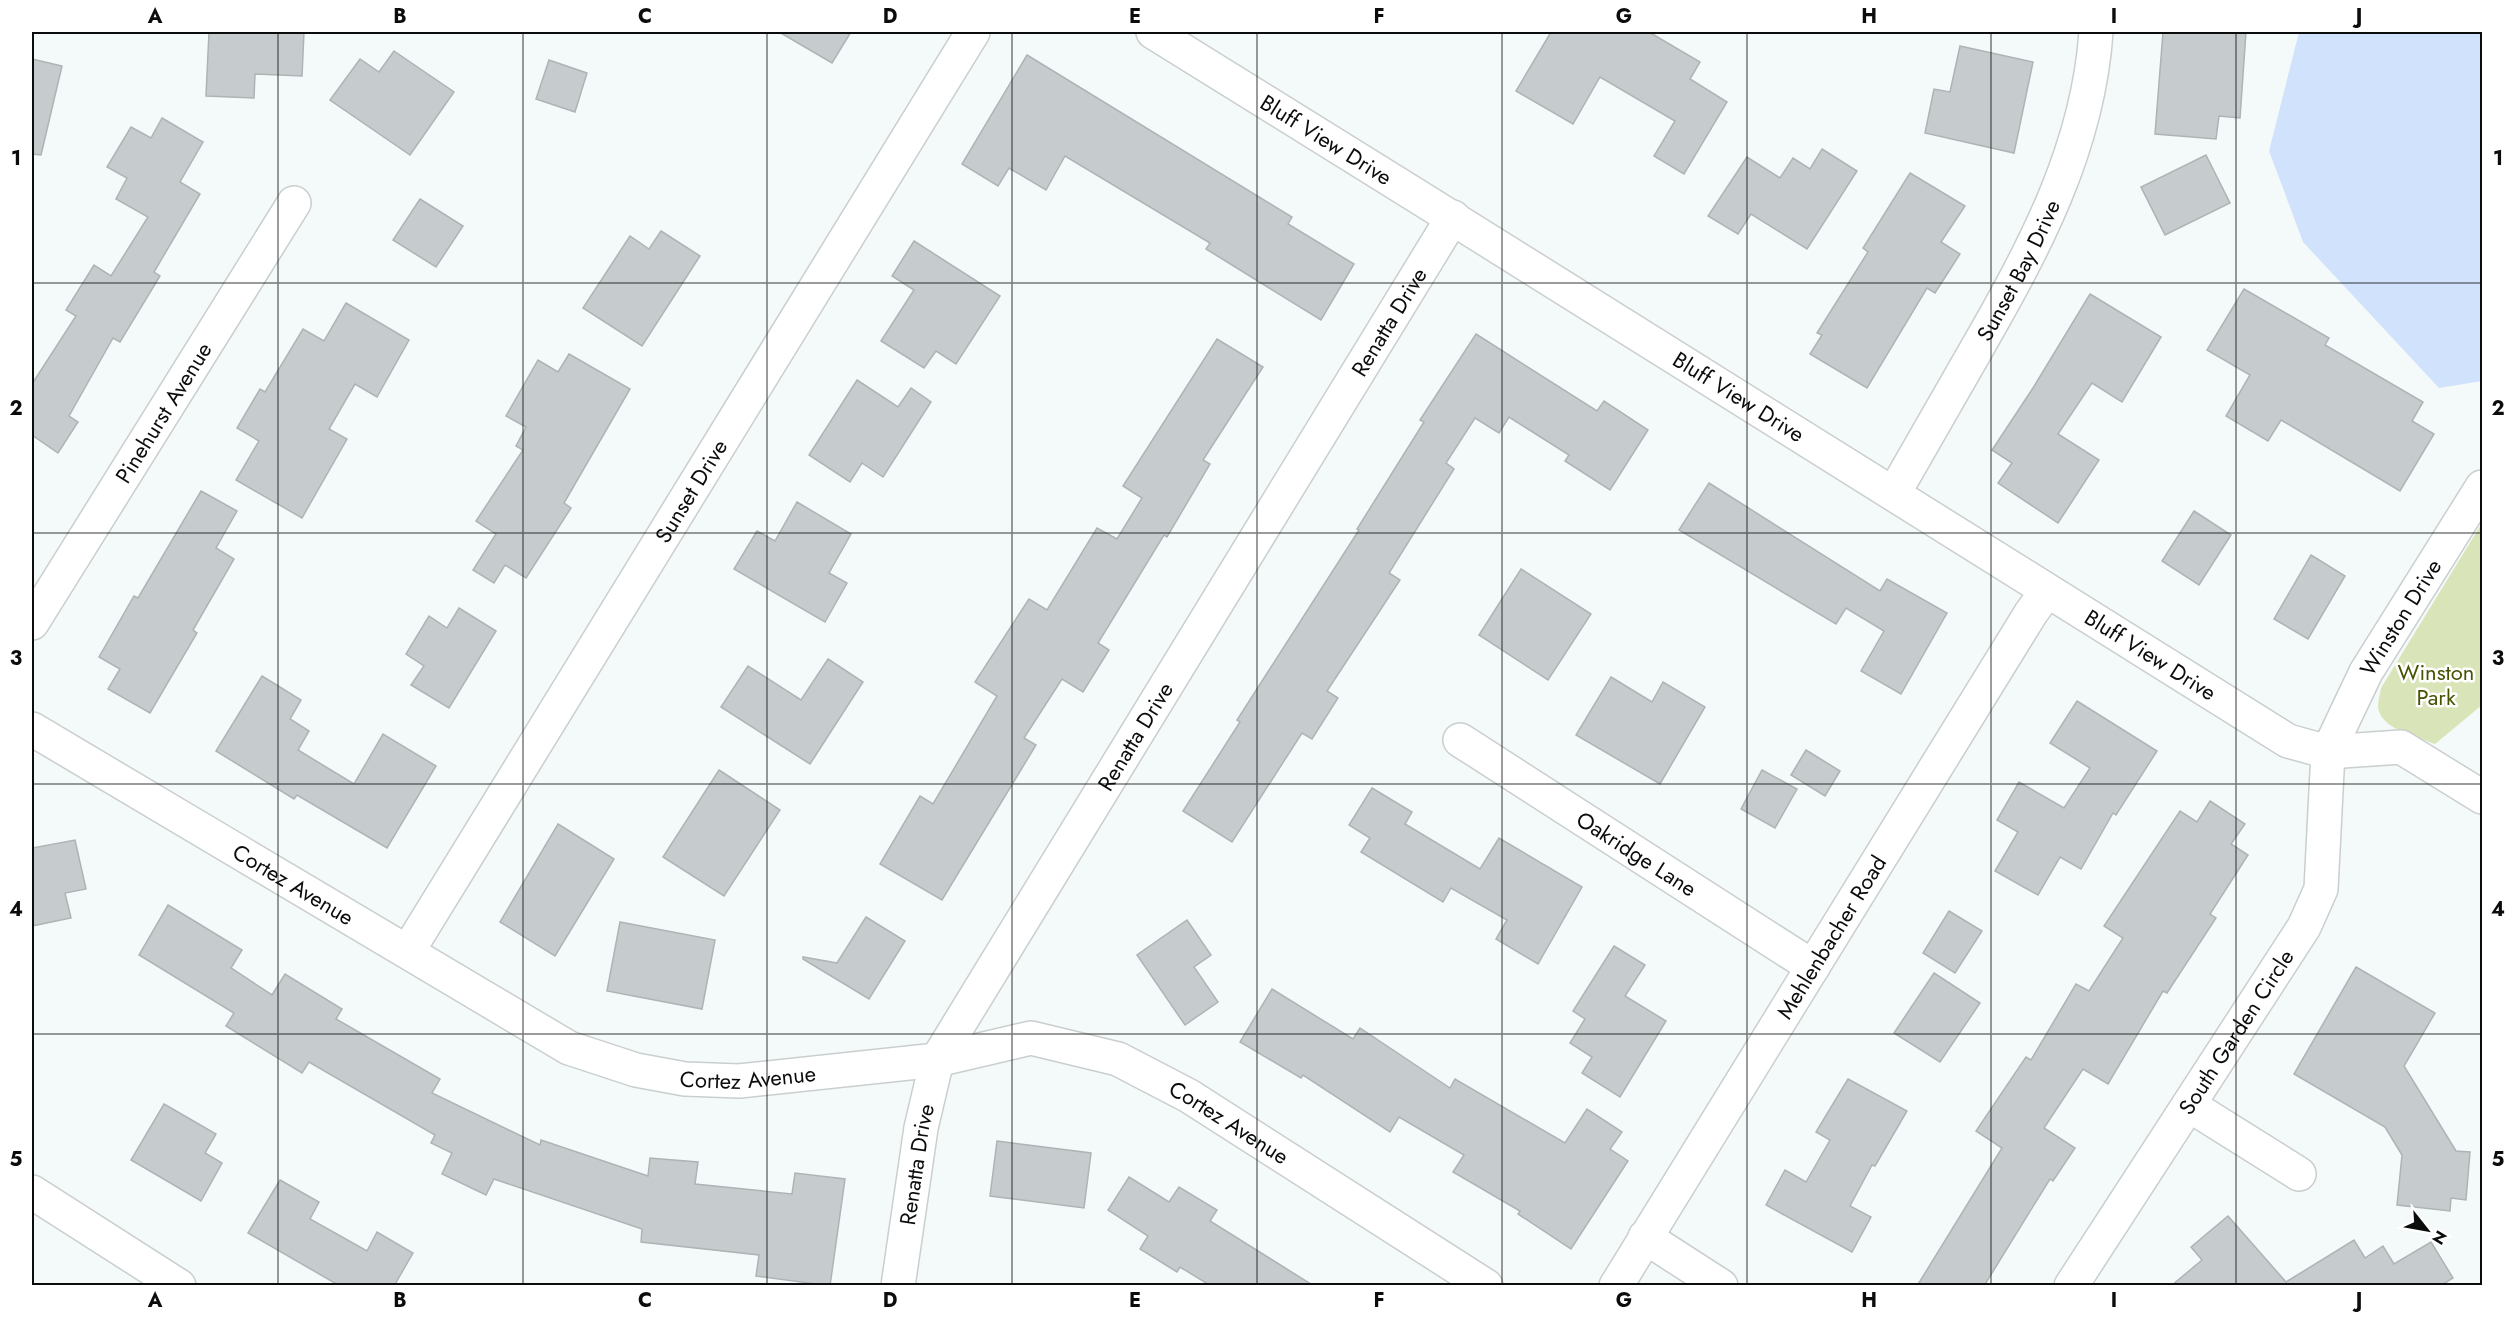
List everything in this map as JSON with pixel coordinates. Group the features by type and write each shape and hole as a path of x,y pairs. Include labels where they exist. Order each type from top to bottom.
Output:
{"street":[{"name":"Sunset Drive","path":"408,951 973,32"},
{"name":"Bluff View Drive","path":"1153,32 1453,217 2288,741 2328,752 2401,747 2482,797"},
{"name":"Sunset Bay Drive","path":"1894,493 2014,283 2054,202 2085,109 2096,32"},
{"name":"Pinehurst Avenue","path":"32,623 294,203"},
{"name":"Renatta Drive","path":"898,1286 921,1128 937,1060 1453,217"},
{"name":"Winston Drive","path":"2328,752 2366,672 2482,487"},
{"name":"Mehlenbacher Road","path":"1616,1286 2031,613 2047,591"},
{"name":"Cortez Avenue","path":"32,729 569,1048 636,1070 685,1079 739,1081 937,1060 1031,1038 1118,1059 1190,1096 1486,1286"},
{"name":"Oakridge Lane","path":"1460,740 1813,967"},
{"name":"South Garden Circle","path":"2071,1286 2304,927 2321,889 2328,752"},
{"path":"2189,1105 2299,1174"},
{"path":"32,1192 179,1286"},
{"path":"1645,1237 1721,1286"}],"green space":[{"name":"Winston Park","path":"2482,523 2482,705 2435,744 2392,727 2385,721 2378,707 2381,688"}],"water":[{"path":"2299,32 2482,32 2482,381 2439,388 2303,242 2269,151"}],"building":[{"path":"209,32 304,32 302,76 255,74 254,98 206,96"},
{"path":"779,32 851,32 832,63"},
{"path":"1551,32 1649,32 1700,62 1690,79 1727,102 1684,174 1654,156 1675,121 1600,77 1573,124 1516,91"},
{"path":"2163,32 2246,32 2240,118 2219,116 2216,139 2155,134"},
{"path":"1960,46 2033,62 2014,153 1925,133 1934,89 1950,92"},
{"path":"394,51 454,92 410,155 330,100 360,59 379,72"},
{"path":"1027,55 1292,217 1288,224 1354,264 1321,320 1206,249 1210,243 1065,156 1046,190 1009,168 998,186 962,164"},
{"path":"32,59 62,66 41,155 32,154"},
{"path":"549,60 587,73 575,112 536,99"},
{"path":"162,118 203,142 180,182 200,194 154,272 160,276 120,342 113,338 69,416 78,422 58,453 32,435 32,384 76,316 66,310 94,265 111,276 148,217 116,199 127,178 107,167 131,127 151,138"},
{"path":"1822,149 1857,171 1807,249 1751,214 1738,234 1708,216 1747,157 1780,178 1793,158 1810,169"},
{"path":"2206,155 2230,203 2165,235 2141,187"},
{"path":"1910,173 1965,206 1941,242 1960,254 1935,293 1927,288 1867,388 1810,354 1822,335 1817,333 1868,252 1863,248"},
{"path":"420,199 463,226 436,267 393,240"},
{"path":"661,231 700,256 642,346 583,308 630,236 649,249"},
{"path":"914,241 1000,296 956,364 936,351 924,368 881,341 914,290 892,276"},
{"path":"2244,289 2329,338 2325,345 2423,402 2412,421 2434,434 2400,491 2281,420 2268,441 2226,416 2250,375 2207,350"},
{"path":"2090,294 2161,337 2122,402 2092,383 2058,434 2099,460 2058,523 1998,483 2012,463 1992,450"},
{"path":"346,303 409,340 377,397 355,384 329,429 347,439 302,518 236,480 259,441 237,428 260,389 265,392 303,329 324,341"},
{"path":"1476,334 1597,411 1604,401 1648,430 1610,490 1565,461 1569,455 1509,417 1499,433 1475,418 1446,463 1454,469 1389,573 1400,580 1327,691 1338,698 1312,739 1302,733 1232,842 1183,811 1240,722 1237,720 1359,530 1357,529 1424,422 1420,420"},
{"path":"1217,339 1263,367 1203,460 1210,464 1167,537 1164,535 1098,643 1109,650 1083,692 1062,679 1024,738 1036,745 942,900 880,864 920,796 933,804 997,696 975,682 1029,599 1047,610 1097,528 1117,539 1142,498 1123,486"},
{"path":"569,354 630,389 564,503 571,508 526,578 505,565 494,583 473,570 496,534 476,521 523,450 516,446 526,427 506,416 538,360 558,372"},
{"path":"857,380 898,407 911,388 931,402 883,477 862,463 850,482 809,455"},
{"path":"1709,483 1880,591 1887,579 1947,613 1901,694 1861,671 1884,631 1846,608 1836,624 1679,530"},
{"path":"201,491 237,511 216,548 234,559 193,630 197,633 150,713 108,689 120,669 99,657 134,596 138,598"},
{"path":"797,502 851,534 829,573 847,583 825,622 734,569 757,531 775,541"},
{"path":"2194,511 2231,535 2199,585 2162,561"},
{"path":"2311,555 2345,576 2308,639 2274,619"},
{"path":"1521,569 1591,614 1548,680 1479,635"},
{"path":"459,608 496,631 449,708 411,685 424,666 406,654 429,616 447,628"},
{"path":"828,659 863,682 810,764 721,707 748,666 801,700"},
{"path":"262,676 301,700 290,719 309,731 298,750 354,784 383,734 436,766 387,848 297,795 294,799 216,751"},
{"path":"1611,677 1652,702 1663,682 1705,707 1660,784 1576,735"},
{"path":"2077,701 2157,751 2116,815 2113,813 2081,869 2060,857 2038,895 1995,871 2018,832 1997,820 2019,782 2064,808 2090,768 2050,743"},
{"path":"1806,750 1840,771 1825,796 1791,775"},
{"path":"719,770 780,810 724,896 663,857"},
{"path":"1762,770 1797,789 1775,828 1741,809"},
{"path":"1372,788 1412,812 1405,824 1480,869 1499,838 1582,887 1538,964 1496,939 1507,920 1451,888 1443,902 1361,852 1370,838 1349,825"},
{"path":"2210,801 2245,824 2231,844 2248,855 2210,914 2216,918 2167,993 2163,991 2108,1084 2083,1069 2044,1128 2075,1148 2053,1181 2050,1179 1984,1286 1917,1286 2002,1148 1976,1131 2026,1057 2031,1060 2076,984 2089,991 2123,938 2104,926 2180,811 2197,822"},
{"path":"558,824 614,859 555,956 500,922"},
{"path":"75,840 86,889 65,893 71,918 32,926 32,848"},
{"path":"168,905 242,950 231,968 272,995 285,974 342,1009 336,1019 440,1079 432,1093 540,1145 541,1140 648,1176 650,1158 698,1162 695,1184 792,1194 795,1173 845,1179 830,1286 756,1276 759,1255 641,1242 642,1229 494,1179 486,1195 442,1174 452,1153 431,1143 435,1135 309,1062 302,1073 226,1026 234,1013 139,955"},
{"path":"1949,911 1982,931 1955,973 1923,953"},
{"path":"866,917 905,941 869,999 803,959 803,957 837,963"},
{"path":"1187,920 1211,955 1194,967 1218,1002 1185,1025 1137,955"},
{"path":"620,922 715,940 702,1009 607,991"},
{"path":"1614,946 1645,965 1625,996 1666,1021 1620,1097 1582,1073 1592,1057 1570,1043 1585,1019 1573,1011"},
{"path":"2356,967 2435,1013 2404,1066 2456,1151 2470,1152 2466,1200 2451,1198 2450,1211 2397,1205 2402,1155 2385,1127 2294,1074"},
{"path":"1934,973 1980,1003 1940,1062 1894,1033"},
{"path":"1272,989 1353,1039 1360,1028 1450,1088 1455,1079 1565,1143 1587,1109 1622,1132 1610,1149 1628,1161 1571,1249 1518,1214 1520,1211 1453,1172 1464,1155 1399,1117 1390,1132 1303,1075 1301,1078 1240,1042"},
{"path":"1848,1079 1907,1111 1875,1166 1872,1165 1850,1206 1871,1217 1852,1252 1766,1205 1785,1170 1806,1182 1830,1140 1816,1132"},
{"path":"164,1104 216,1134 205,1153 222,1163 201,1201 131,1160"},
{"path":"997,1141 1091,1153 1084,1208 990,1196"},
{"path":"1129,1177 1169,1202 1179,1187 1217,1210 1210,1221 1314,1286 1211,1286 1180,1267 1177,1272 1140,1249 1148,1236 1108,1210"},
{"path":"280,1180 319,1202 310,1219 367,1251 377,1232 413,1253 394,1286 340,1286 248,1233"},
{"path":"2228,1216 2286,1282 2354,1240 2365,1258 2383,1246 2394,1264 2431,1242 2453,1278 2440,1286 2171,1286 2202,1260 2191,1247"}]}
